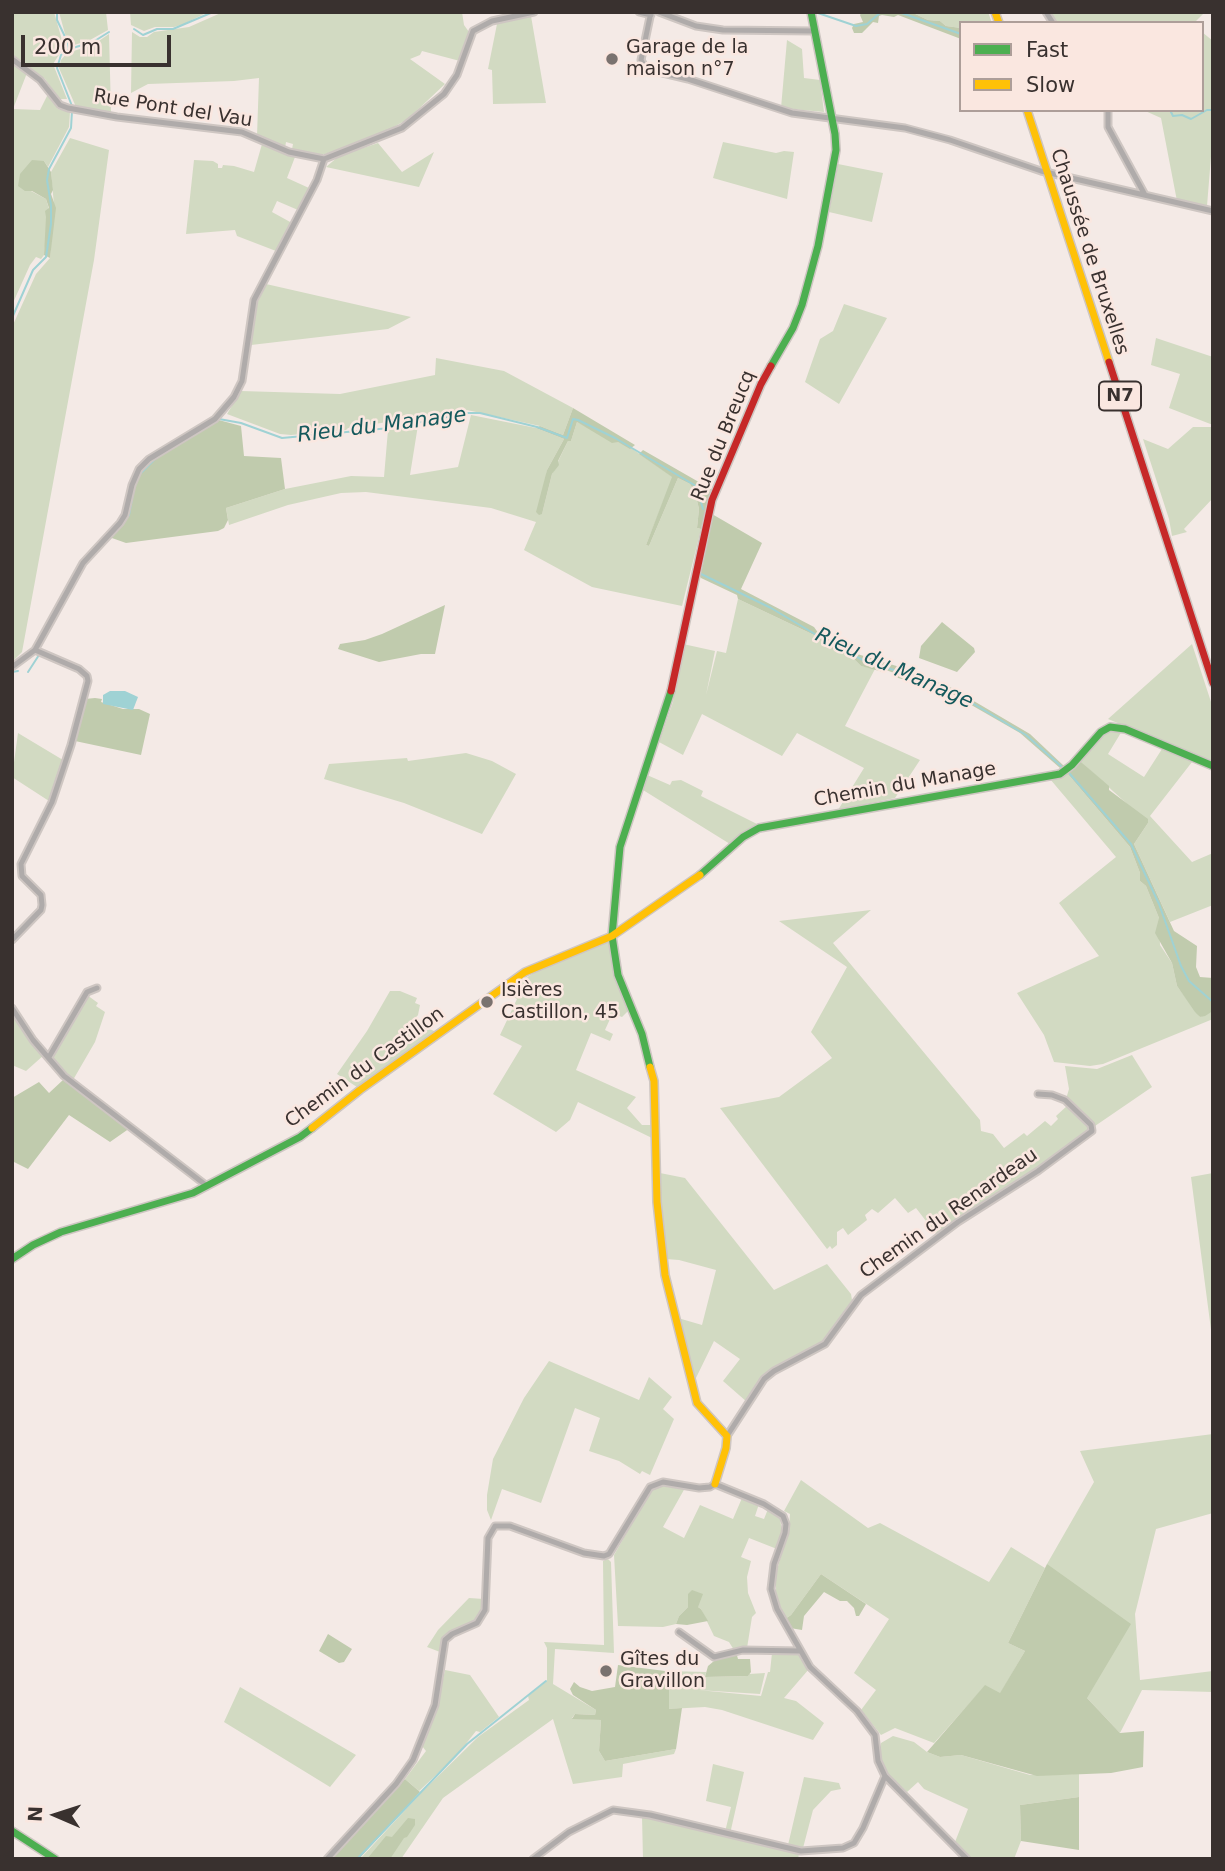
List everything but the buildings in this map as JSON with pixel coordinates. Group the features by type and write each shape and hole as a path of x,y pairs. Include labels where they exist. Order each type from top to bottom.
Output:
{"street":[{"path":"12,667 35,650 83,563 125,515 134,477 139,469 215,419 234,397 243,373 254,300 317,180 324,159 402,128 424,113 457,75 473,31 492,21 534,12"},
{"path":"639,12 651,14 641,60 646,69 688,79 792,113 916,131 1047,172 1213,211"},
{"path":"659,12 696,26 723,30 814,31"},
{"name":"Rue du Breucq","path":"727,1436 697,1403 665,1275 658,1229 655,1098 651,1067 642,1034 618,975 612,936 620,847 668,703 712,500 761,384 793,328 814,266 835,164 835,134 811,12"},
{"name":"Rue Pont del Vau","path":"12,59 40,80 60,105 68,108 243,132 289,152 324,159"},
{"name":"Chaussée de Bruxelles","path":"1028,112 1213,682"},
{"path":"1108,112 1108,127 1145,195"},
{"path":"12,940 43,905 41,895 22,876 21,864 52,802 88,681 87,676 79,669 35,650"},
{"name":"Chemin du Manage","path":"612,936 703,873 743,837 759,828 891,802 1060,774 1072,765 1101,732 1110,727 1125,729 1213,766"},
{"name":"Chemin du Castillon","path":"12,1259 33,1245 61,1232 193,1193 207,1186 312,1129 360,1090 526,972 612,936"},
{"path":"49,1057 87,992 97,988"},
{"path":"12,1008 33,1040 64,1076 207,1186"},
{"name":"Chemin du Renardeau","path":"727,1436 764,1379 825,1344 861,1295 958,1222 1038,1171 1092,1132 1091,1125 1065,1100 1038,1094"},
{"path":"327,1859 396,1784 414,1760 435,1705 445,1640 477,1623 485,1610 488,1538 495,1526 510,1526 584,1553 604,1556 609,1554 655,1483 699,1488 715,1484 727,1436"},
{"path":"715,1484 764,1504 783,1516 785,1533 774,1564 771,1589 773,1602 800,1651 817,1674 865,1720 875,1735 878,1761 885,1776 967,1859"},
{"path":"679,1632 714,1657 743,1650 800,1651"},
{"path":"533,1859 569,1832 613,1810 650,1815 800,1855 843,1848 854,1843 885,1776"},
{"path":"12,1831 55,1859"}],"green space":[{"path":"12,12 54,12 64,47 53,64 67,99 59,99 45,79 12,54"},
{"path":"59,12 106,12 108,30 71,46"},
{"path":"130,12 208,12 174,27 155,27 144,31 131,25"},
{"path":"223,12 462,12 464,25 469,32 460,61 422,51 420,55 410,59 445,84 408,119 378,136 325,154 308,154 292,149 293,144 286,142 285,148 257,136 259,78 148,84 131,93 132,32 140,37 147,37 154,32 189,27"},
{"path":"862,12 911,12 928,20 940,21 946,26 959,28 959,38 898,15 879,16 878,23 873,22 862,33 854,33 854,24 863,22 860,15"},
{"path":"911,12 988,12 991,21 959,21 959,28 928,20"},
{"path":"1049,12 1205,12 1196,21 1055,21"},
{"path":"531,16 546,103 493,104 492,70 488,69 497,24"},
{"path":"109,34 111,112 76,107 59,68 61,60 67,53 93,45"},
{"path":"1204,34 1213,41 1213,132 1207,206 1177,201 1161,118 1148,112 1204,112"},
{"path":"787,40 802,49 804,78 820,80 824,112 781,108"},
{"path":"12,63 27,73 13,109 40,110 48,94 58,109 70,112 69,127 48,167 44,161 31,191 46,199 49,209 44,255 41,259 36,257 30,265 12,305"},
{"path":"70,138 109,150 94,260 22,652 12,662 12,327 36,274 50,258 54,205 51,172"},
{"path":"723,142 776,153 794,152 787,199 713,178"},
{"path":"378,143 402,172 434,152 419,187 326,167 339,156"},
{"path":"262,144 295,157 287,178 309,188 298,210 277,201 272,212 292,223 276,251 237,236 235,230 186,234 194,160 213,161 218,164 218,168 223,165 234,166 254,172"},
{"path":"32,160 44,161 51,172 51,194 56,208 50,258 44,255 45,211 49,208 46,199 18,186 20,174"},
{"path":"838,164 883,173 872,222 829,212"},
{"path":"266,284 411,317 388,329 251,345 256,306"},
{"path":"844,304 887,318 839,404 805,382 820,339 833,331"},
{"path":"1156,338 1213,357 1213,425 1169,408 1180,374 1151,365"},
{"path":"436,358 504,371 573,408 563,435 540,426 467,410 346,430 291,435 280,434 227,414 241,391 340,394 435,375"},
{"path":"573,408 635,445 630,449 618,442 612,443 577,422 571,441 568,441 558,461 559,465 552,474 542,514 539,515 536,512 547,470 564,439 536,428 540,426 563,435"},
{"path":"471,415 536,428 564,439 547,470 542,514 552,474 568,441 571,441 577,422 631,448 673,477 646,545 649,546 678,478 690,484 699,509 697,528 701,529 682,606 592,587 524,550 536,522 491,508 366,492 341,493 288,505 229,525 226,508 285,489 351,476 384,477 388,430 418,425 410,475 458,467"},
{"path":"215,419 241,426 244,456 281,458 285,489 226,508 228,520 224,528 218,531 126,543 109,537 120,523 139,469"},
{"path":"1193,427 1213,427 1213,498 1184,529 1187,532 1172,536 1143,439 1168,449"},
{"path":"643,450 711,489 701,529 697,528 699,509 695,492 690,484 678,478 649,546 646,545 672,477 639,454"},
{"path":"712,514 762,543 741,589 814,627 819,634 854,653 916,672 950,687 1030,734 1064,766 1060,768 1020,733 947,691 920,678 911,681 898,678 886,670 883,672 861,666 853,658 828,647 814,635 701,578 697,572"},
{"path":"738,599 814,635 828,647 853,658 861,666 875,669 845,726 920,760 895,798 838,810 864,768 797,733 782,756 702,714 683,755 659,742 673,702 683,644 715,651 706,695 717,651 726,653"},
{"path":"445,605 435,654 379,662 338,649 340,644 382,634"},
{"path":"942,622 974,648 975,652 957,672 919,658 921,646"},
{"path":"1192,644 1213,708 1213,762 1108,719"},
{"path":"95,698 123,709 139,709 150,714 141,755 75,741 85,699"},
{"path":"1107,730 1122,731 1108,754 1144,777 1162,749 1192,762 1150,816 1192,862 1213,853 1213,905 1170,922 1134,844 1148,823 1080,761"},
{"path":"18,733 63,760 49,801 12,777"},
{"path":"466,753 492,761 516,774 482,834 404,803 324,779 329,764 407,758 408,761"},
{"path":"1080,761 1109,786 1109,790 1148,819 1134,844 1174,931 1197,946 1196,967 1200,977 1213,978 1213,1011 1205,1016 1200,1017 1195,1012 1177,986 1172,963 1155,933 1159,918 1146,886 1140,881 1140,873 1130,847 1067,773"},
{"path":"1067,773 1130,847 1140,873 1140,881 1146,886 1159,918 1160,945 1172,963 1177,986 1200,1017 1213,1011 1213,1019 1103,1064 1090,1066 1054,1062 1044,1035 1017,993 1099,956 1059,903 1116,857 1050,779"},
{"path":"647,775 670,785 672,781 681,780 703,791 701,796 759,825 730,844 643,790"},
{"path":"871,910 833,943 980,1120 981,1131 993,1134 1004,1148 1024,1133 1027,1136 1045,1121 1051,1126 1058,1119 1056,1116 1068,1105 1090,1129 1026,1177 936,1234 916,1208 908,1213 895,1198 878,1213 872,1209 865,1215 867,1220 848,1235 843,1228 837,1232 837,1245 827,1249 720,1108 779,1097 832,1058 811,1032 847,967 779,921"},
{"path":"608,942 615,973 629,1010 622,1017 614,1014 610,1019 605,1030 613,1034 610,1041 591,1033 576,1070 636,1097 627,1108 642,1125 652,1125 652,1138 578,1102 570,1120 556,1132 493,1094 522,1046 500,1035 517,999 508,989 542,968"},
{"path":"390,991 400,991 417,998 415,1003 420,1005 418,1015 413,1021 436,1032 357,1087 337,1074 367,1031"},
{"path":"87,995 105,1012 95,1042 73,1080 64,1073 52,1056"},
{"path":"16,1018 44,1055 26,1071 12,1065 12,1021"},
{"path":"1132,1055 1152,1087 1095,1126 1066,1099 1069,1089 1065,1066 1097,1069"},
{"path":"63,1080 130,1128 110,1142 69,1115 28,1169 12,1161 12,1098 39,1082 49,1093"},
{"path":"660,1173 685,1178 774,1290 827,1264 851,1294 852,1300 826,1340 769,1371 747,1402 723,1381 740,1359 714,1341 694,1382 678,1318 702,1325 716,1270 666,1259 659,1200"},
{"path":"1213,1173 1213,1345 1191,1177"},
{"path":"549,1361 639,1400 649,1377 672,1397 663,1409 674,1419 650,1475 642,1471 640,1474 619,1461 589,1451 600,1418 575,1408 541,1503 502,1489 491,1520 487,1510 487,1495 493,1459 524,1398"},
{"path":"1213,1434 1213,1513 1156,1529 1135,1614 1140,1680 1213,1671 1213,1692 1142,1690 1120,1733 1087,1698 1047,1564 1094,1482 1080,1451"},
{"path":"801,1480 868,1528 880,1523 989,1582 1011,1547 1045,1568 1008,1643 1025,1651 1000,1694 985,1686 934,1743 895,1728 881,1735 861,1710 876,1690 854,1673 889,1619 821,1574 791,1615 785,1619 776,1594 776,1573 789,1529 790,1514 784,1511"},
{"path":"664,1484 685,1488 663,1527 684,1538 700,1505 733,1519 742,1498 759,1504 755,1516 764,1519 768,1509 780,1518 782,1532 777,1549 749,1538 741,1557 751,1561 747,1577 748,1593 756,1613 752,1617 747,1648 734,1650 729,1642 714,1636 698,1607 698,1601 688,1594 688,1607 679,1616 676,1624 663,1627 618,1626 614,1555 648,1495 654,1488"},
{"path":"608,1559 611,1562 614,1653 555,1649 553,1684 596,1710 595,1715 575,1714 572,1718 601,1720 599,1751 605,1761 676,1749 674,1754 623,1764 622,1777 573,1784 553,1719 443,1798 401,1859 360,1859 478,1737 529,1700 528,1696 547,1681 547,1648 544,1642 604,1645 603,1561"},
{"path":"1047,1564 1131,1624 1087,1698 1120,1733 1144,1731 1143,1767 1111,1773 1037,1776 961,1755 940,1757 927,1752 985,1685 1000,1693 1025,1651 1008,1643"},
{"path":"821,1574 866,1604 859,1616 856,1616 854,1608 847,1601 840,1601 824,1592 804,1616 802,1630 790,1628 785,1619 791,1615"},
{"path":"692,1590 703,1594 698,1607 708,1621 676,1624 679,1616 688,1607 688,1594"},
{"path":"469,1598 484,1599 480,1616 472,1623 444,1636 440,1652 427,1647 438,1630"},
{"path":"328,1634 352,1649 344,1662 339,1663 319,1651"},
{"path":"736,1652 738,1659 750,1659 751,1672 748,1676 705,1677 708,1666 720,1656"},
{"path":"772,1653 798,1653 809,1669 784,1698 796,1701 824,1723 813,1740 722,1710 705,1707 669,1709 669,1688 666,1685 665,1671 706,1672 705,1677 765,1673 760,1694 698,1690 761,1696 770,1672"},
{"path":"618,1665 665,1671 666,1684 669,1687 669,1709 682,1708 676,1749 605,1761 599,1751 601,1720 572,1719 575,1714 595,1715 596,1710 573,1695 570,1689 574,1682 592,1691 615,1687"},
{"path":"445,1670 470,1675 499,1717 480,1732 476,1731 457,1755 419,1791 405,1779 426,1751 422,1746 437,1707"},
{"path":"240,1687 356,1755 330,1787 224,1722"},
{"path":"893,1736 914,1742 927,1752 940,1757 961,1755 1030,1775 1079,1774 1079,1797 1020,1805 1021,1841 1014,1859 972,1859 955,1842 968,1809 924,1789 918,1782 907,1792 889,1776 882,1764 880,1748 881,1743"},
{"path":"713,1764 744,1772 730,1834 725,1832 731,1807 706,1801"},
{"path":"804,1777 839,1783 841,1789 831,1791 813,1810 803,1848 788,1845"},
{"path":"405,1779 420,1792 359,1859 332,1859"},
{"path":"1079,1797 1079,1850 1021,1841 1020,1805"},
{"path":"642,1816 796,1852 799,1854 798,1859 643,1859"},
{"path":"408,1818 415,1819 415,1825 390,1859 367,1859 386,1836 392,1837"}],"water":[{"path":"110,691 125,691 138,697 133,710 103,704 103,695"}],"waterway":[{"path":"57,12 57,20 69,49 61,55 57,68 72,106"},
{"path":"134,29 143,35 157,29 173,29 213,12"},
{"path":"818,13 856,26 867,24 881,12"},
{"path":"899,12 959,33"},
{"path":"69,49 93,42 109,32"},
{"path":"1204,112 1213,110"},
{"path":"12,318 33,270 46,257 51,224 47,180 49,169 71,128 72,111"},
{"path":"1171,112 1173,116 1182,115 1191,119 1203,112"},
{"name":"Rieu du Manage","path":"186,440 219,419 241,423 282,438 390,428 468,413 480,413 537,427 567,438 573,419 615,438 696,486 703,509"},
{"name":"Rieu du Manage","path":"139,475 157,457"},
{"name":"Rieu du Manage","path":"112,536 129,515 135,483"},
{"name":"Rieu du Manage","path":"699,573 771,608 867,662 928,680 950,690 1026,735 1062,767"},
{"name":"Rieu du Manage","path":"28,672 39,655"},
{"name":"Rieu du Manage","path":"12,672 18,671"},
{"name":"Rieu du Manage","path":"1070,774 1131,844 1159,904 1181,966 1189,981 1213,1002"},
{"path":"357,1859 467,1744 546,1681"}],"traffic: fast":[{"path":"771,366 793,328 802,305 818,246 836,150 811,12"},
{"path":"650,1067 642,1034 618,975 612,936 620,847 671,691"},
{"path":"700,875 743,837 759,828 1060,774 1072,765 1101,732 1110,727 1125,729 1213,766"},
{"path":"12,1259 33,1245 61,1232 193,1193 300,1137 312,1128"},
{"path":"12,1831 55,1859"}],"traffic: slow":[{"path":"995,12 998,21"},
{"path":"1028,112 1109,362"},
{"path":"312,1128 360,1090 525,972 612,936 700,875"},
{"path":"650,1067 654,1081 657,1202 665,1275 697,1403 727,1436 715,1484"}],"traffic: jam":[{"path":"1109,362 1213,683"},
{"path":"671,691 712,500 771,366"}],"place":[{"name":"Garage de la maison n°7","path":"612,59"},
{"name":"Isières Castillon, 45","path":"487,1002"},
{"name":"Gîtes du Gravillon","path":"606,1671"}]}
